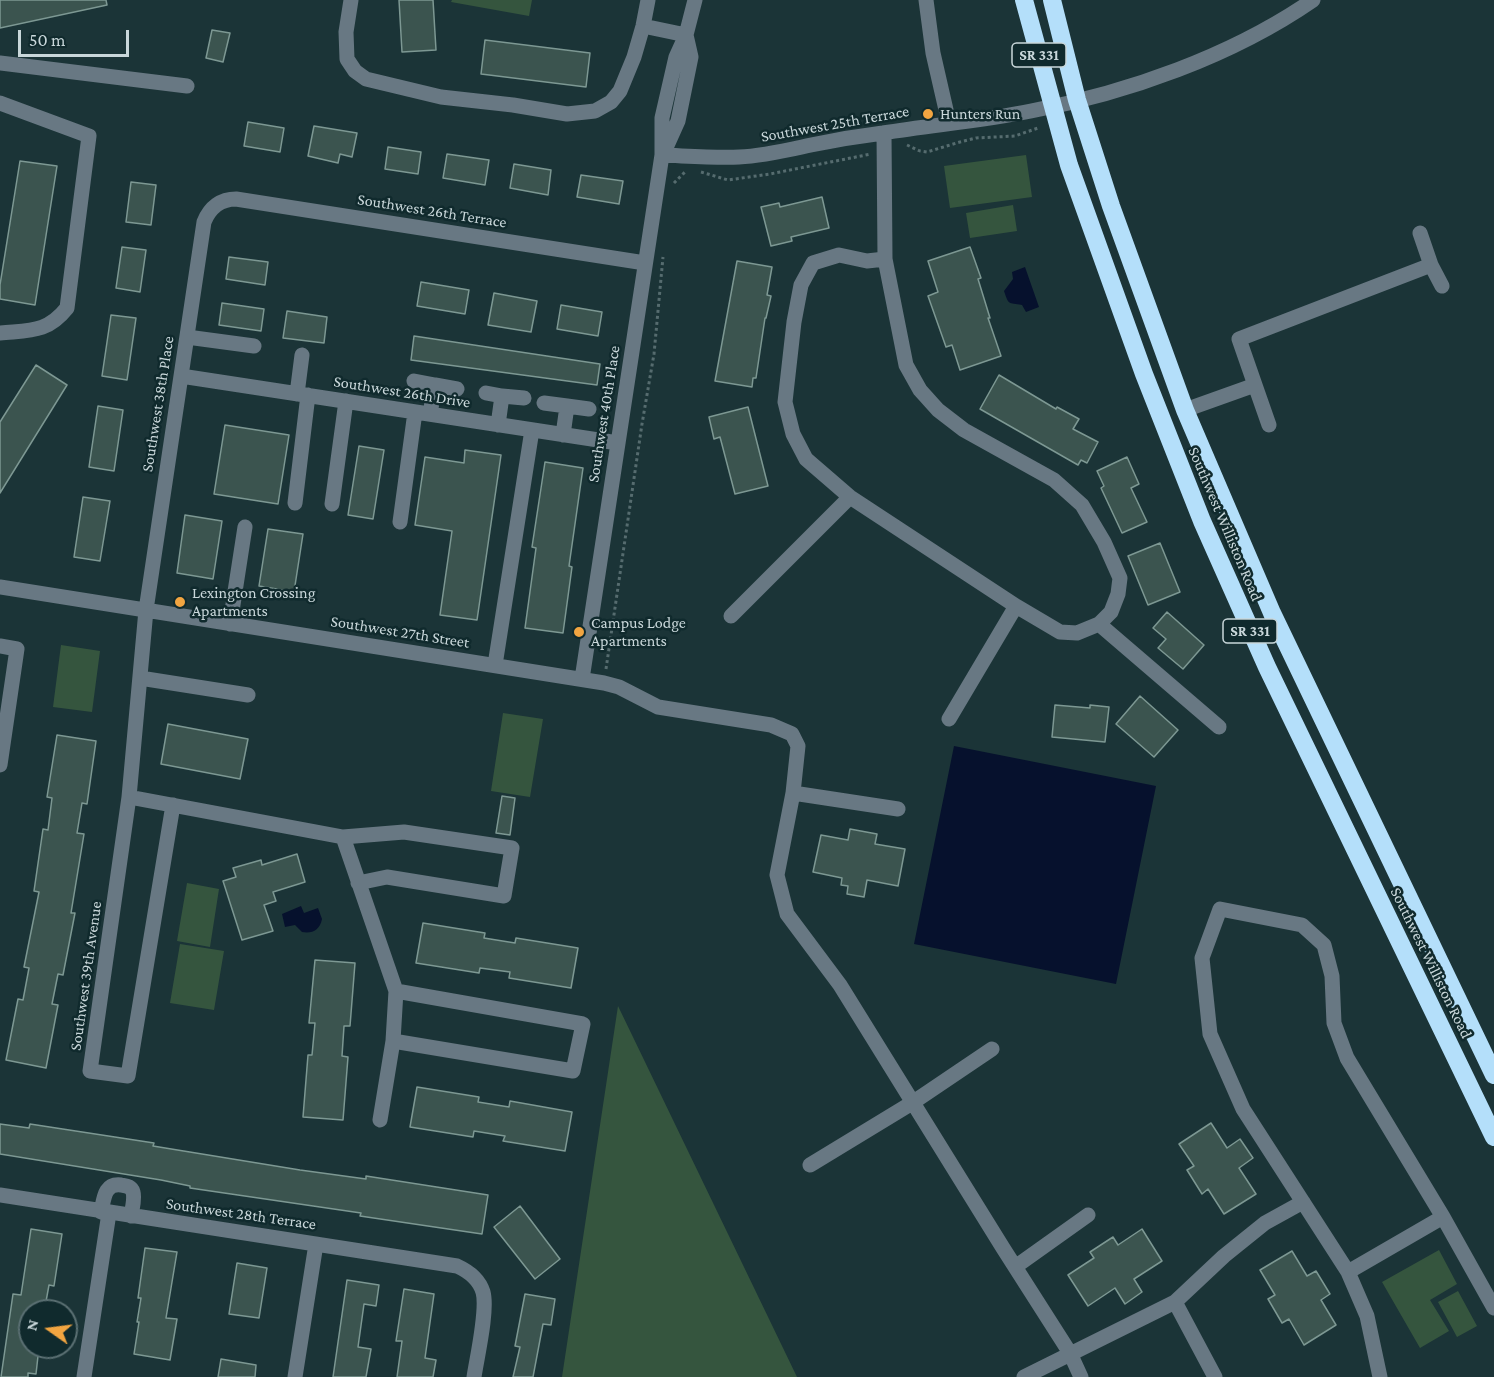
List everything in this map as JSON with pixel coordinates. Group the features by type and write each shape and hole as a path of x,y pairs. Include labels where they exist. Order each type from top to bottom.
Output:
{"highway":[{"name":"Southwest Williston Road","path":"1024,0 1069,165 1175,456 1237,602 1494,1137"},
{"name":"Southwest Williston Road","path":"1052,0 1077,100 1111,206 1185,410 1276,623 1494,1075"}],"street":[{"path":"351,0 346,32 347,59 355,71 366,79 441,97 567,114 595,111 611,102 620,91 644,26 648,0"},
{"name":"Southwest 40th Place","path":"582,679 662,155 662,118 675,57 686,35 695,0"},
{"path":"926,0 933,52 949,123"},
{"name":"Southwest 25th Terrace","path":"662,155 740,157 768,154 1052,107 1158,76 1226,49 1265,30 1313,0"},
{"path":"644,26 686,35"},
{"path":"0,63 187,86"},
{"path":"0,103 89,136 67,308 56,322 40,329 0,333"},
{"path":"884,133 885,259 906,365 920,390 938,410 964,429 1054,480 1082,505 1104,542 1120,578 1118,594 1111,612 1099,624 1077,633 1060,632 1016,606 850,497 806,459 793,434 785,402 794,322 801,285 813,263 839,255 867,261 885,259"},
{"name":"Southwest 26th Terrace","path":"215,206 230,199 236,199 645,263"},
{"name":"Southwest 38th Place","path":"146,610 204,222 215,206"},
{"path":"1420,233 1431,265 1442,286"},
{"path":"1269,425 1239,339 1431,265"},
{"path":"187,337 254,346"},
{"path":"295,503 302,394 302,355"},
{"name":"Southwest 26th Drive","path":"181,376 618,443"},
{"path":"414,381 457,389"},
{"path":"400,522 422,413 435,385"},
{"path":"1185,410 1254,385"},
{"path":"486,393 524,398"},
{"path":"498,425 502,396"},
{"path":"332,504 346,401"},
{"path":"544,403 589,409"},
{"path":"563,435 567,406"},
{"path":"495,665 532,430"},
{"path":"731,616 850,497"},
{"path":"230,624 245,527"},
{"name":"Southwest 27th Street","path":"0,587 582,679 619,687 658,707 771,725 792,734 798,746 793,792 777,875 787,914 840,986 1070,1353 1081,1377"},
{"path":"949,718 1016,606"},
{"name":"Southwest 39th Avenue","path":"146,610 129,797 90,1071 128,1076 173,805"},
{"path":"1099,624 1219,728"},
{"path":"0,646 17,649 0,765"},
{"path":"140,678 248,695"},
{"path":"793,792 898,809"},
{"path":"129,797 343,837 404,832 512,848 504,896 387,876 358,883"},
{"path":"343,837 396,991 393,1041 380,1120"},
{"path":"1380,1377 1367,1316 1348,1272 1243,1109 1210,1034 1202,958 1220,909 1302,925 1324,945 1332,976 1334,1023 1347,1058 1443,1217 1494,1308"},
{"path":"393,1041 573,1071 583,1024 396,991"},
{"path":"810,1165 912,1103 992,1049"},
{"path":"84,1377 107,1189 113,1184 132,1190 134,1194 131,1216"},
{"name":"Southwest 28th Terrace","path":"0,1195 457,1266 474,1277 483,1292 483,1310 474,1377"},
{"path":"1024,1377 1175,1302 1224,1256 1265,1223 1303,1202"},
{"path":"1015,1267 1088,1215"},
{"path":"1348,1272 1443,1217"},
{"path":"295,1377 316,1244"},
{"path":"1175,1302 1215,1377"}],"path":[{"path":"905,145 927,152 976,138 1015,136 1038,128"},
{"path":"697,171 728,180 873,153"},
{"path":"671,186 681,174 692,169"},
{"path":"606,672 654,354 663,248"}],"green space":[{"path":"452,0 532,0 529,16 451,2"},
{"path":"1026,155 1032,197 950,208 944,166"},
{"path":"1013,205 1017,231 970,238 966,213"},
{"path":"61,645 100,651 92,712 53,707"},
{"path":"503,713 543,719 530,797 491,791"},
{"path":"187,883 219,889 210,947 177,941"},
{"path":"180,944 224,951 214,1010 170,1003"},
{"path":"618,1006 797,1377 562,1377"},
{"path":"1439,1250 1457,1284 1430,1300 1449,1331 1420,1348 1382,1282"},
{"path":"1458,1291 1477,1326 1457,1337 1438,1302"}],"water":[{"path":"1025,267 1039,307 1026,312 1022,305 1008,301 1004,291 1013,279 1012,272"},
{"path":"954,746 1156,786 1116,984 914,944"},
{"path":"301,906 304,913 318,908 322,919 319,926 312,932 302,932 295,925 285,927 282,914"}],"building":[{"path":"0,0 106,0 107,5 0,28"},
{"path":"399,0 433,0 436,50 402,52"},
{"path":"212,30 230,33 223,62 206,58"},
{"path":"485,40 590,53 586,87 481,74"},
{"path":"248,122 284,128 280,152 244,146"},
{"path":"314,126 357,133 352,157 340,154 338,163 308,156"},
{"path":"388,147 421,152 418,174 385,169"},
{"path":"447,154 489,160 485,185 443,178"},
{"path":"20,161 57,166 35,305 0,299 0,285"},
{"path":"514,164 551,170 548,195 510,188"},
{"path":"581,175 623,181 619,204 577,197"},
{"path":"131,182 156,185 151,225 126,222"},
{"path":"822,197 829,228 791,237 792,241 771,246 761,207 779,203 780,207"},
{"path":"122,247 146,250 140,292 116,288"},
{"path":"970,247 981,278 978,279 990,318 988,318 1001,356 960,370 952,345 946,347 928,296 938,292 928,261"},
{"path":"229,257 268,262 265,285 226,279"},
{"path":"737,261 772,267 767,295 771,296 765,318 756,378 753,378 752,387 715,381"},
{"path":"421,282 469,290 465,314 417,306"},
{"path":"494,293 537,301 531,332 488,325"},
{"path":"222,303 264,309 261,331 219,325"},
{"path":"561,305 602,312 598,336 557,329"},
{"path":"287,311 327,317 324,343 283,338"},
{"path":"111,315 136,318 127,380 102,376"},
{"path":"414,336 600,364 597,385 411,360"},
{"path":"36,365 67,385 0,493 0,422"},
{"path":"999,375 1056,409 1057,407 1079,419 1073,429 1098,442 1087,463 1081,460 1078,465 980,409"},
{"path":"98,406 123,410 114,471 89,467"},
{"path":"748,407 768,486 735,494 720,437 714,439 709,417"},
{"path":"225,425 289,435 278,504 214,494"},
{"path":"359,446 384,450 373,519 348,515"},
{"path":"465,450 501,455 477,620 440,615 452,531 415,525 425,457 464,463"},
{"path":"1127,457 1139,484 1131,488 1147,522 1122,533 1101,488 1104,486 1097,471"},
{"path":"545,462 583,468 569,566 572,567 563,633 525,628 536,548 532,547"},
{"path":"83,497 110,501 100,561 74,557"},
{"path":"185,515 222,521 213,579 177,573"},
{"path":"268,529 303,534 294,592 259,586"},
{"path":"1160,543 1180,592 1148,605 1128,556"},
{"path":"1167,612 1204,645 1183,669 1158,648 1166,639 1153,628"},
{"path":"1140,696 1178,730 1154,757 1116,724"},
{"path":"1055,705 1109,707 1105,742 1052,737"},
{"path":"168,724 248,739 240,779 161,764"},
{"path":"57,735 96,741 87,804 82,803 77,833 84,834 71,913 75,913 63,975 58,974 52,1004 58,1005 46,1068 6,1060 18,999 23,1000 29,968 24,967 39,892 34,891 43,829 48,830 52,798 47,797"},
{"path":"502,796 515,798 510,835 496,833"},
{"path":"850,829 877,834 875,844 905,849 898,886 867,880 864,897 847,894 848,886 841,885 842,878 813,872 821,835 848,840"},
{"path":"297,854 305,882 273,892 276,901 264,905 273,931 242,940 223,881 236,877 233,868 261,860 262,865"},
{"path":"423,923 485,933 484,938 515,943 516,938 578,948 571,988 509,978 510,972 480,968 479,973 416,963"},
{"path":"315,960 355,963 350,1026 344,1026 342,1056 348,1057 343,1120 303,1117 308,1055 312,1055 315,1023 309,1023"},
{"path":"417,1087 479,1097 478,1102 509,1107 510,1101 572,1112 565,1151 503,1141 505,1136 474,1131 473,1137 410,1127"},
{"path":"1211,1123 1227,1148 1240,1139 1253,1158 1239,1168 1256,1194 1224,1214 1208,1189 1202,1194 1187,1170 1194,1166 1179,1144"},
{"path":"0,1124 29,1128 30,1124 154,1143 153,1146 300,1170 366,1179 366,1176 488,1195 482,1234 360,1216 361,1213 190,1188 190,1186 161,1180 0,1154"},
{"path":"520,1206 560,1259 535,1279 494,1227"},
{"path":"31,1229 62,1234 54,1286 49,1285 46,1299 18,1299 18,1359 38,1359 36,1374 28,1373 28,1377 1,1377 13,1294 21,1295"},
{"path":"1142,1229 1162,1261 1134,1279 1142,1292 1125,1304 1115,1288 1088,1306 1068,1275 1094,1258 1090,1252 1113,1237 1118,1245"},
{"path":"145,1248 177,1252 166,1318 177,1319 170,1360 134,1354 141,1298 138,1298"},
{"path":"1292,1251 1307,1276 1316,1271 1330,1294 1321,1300 1336,1325 1304,1345 1289,1319 1282,1323 1268,1299 1275,1295 1260,1270"},
{"path":"237,1263 267,1268 259,1318 229,1314"},
{"path":"347,1280 379,1285 376,1306 364,1304 358,1347 371,1349 366,1377 333,1377"},
{"path":"404,1289 434,1294 425,1358 436,1360 433,1377 397,1377 402,1341 396,1341"},
{"path":"525,1294 555,1299 551,1325 543,1324 533,1377 513,1377 520,1347 515,1346"},
{"path":"221,1359 256,1365 255,1377 218,1377"}],"place":[{"name":"Hunters Run","path":"928,114"},
{"name":"Lexington Crossing Apartments","path":"180,602"},
{"name":"Campus Lodge Apartments","path":"579,632"}]}
